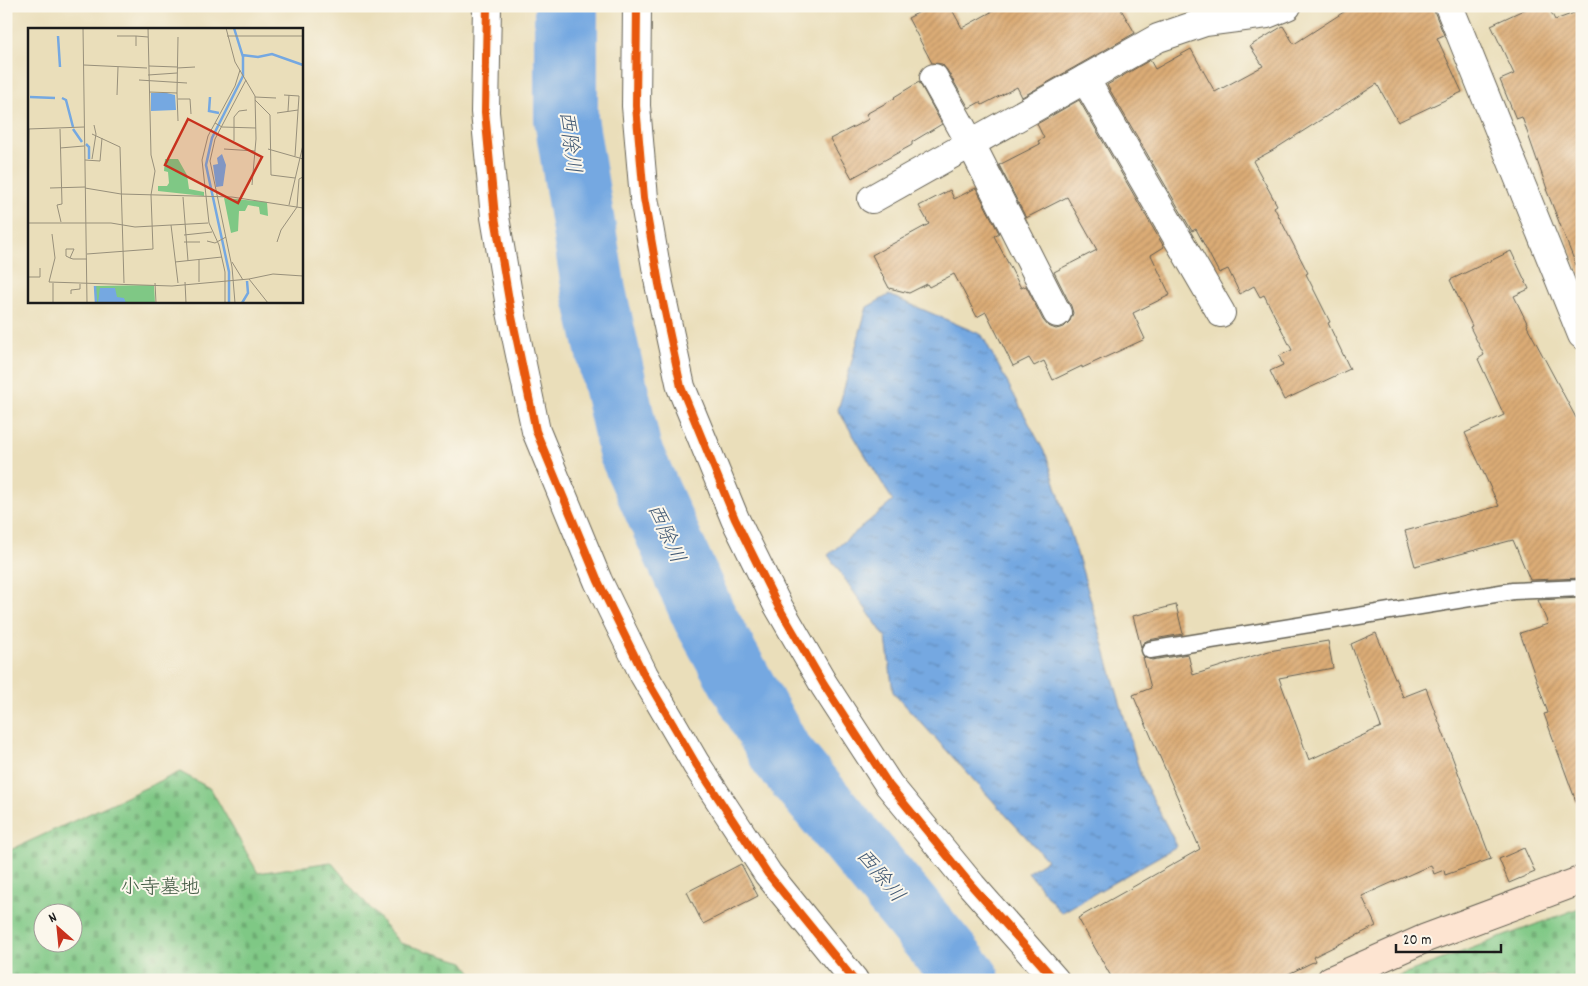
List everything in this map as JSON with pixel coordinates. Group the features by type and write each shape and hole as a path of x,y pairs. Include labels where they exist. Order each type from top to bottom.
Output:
{"street":[{"path":"487,6 485,112 494,217 511,312 536,432 598,581 653,691 696,764 768,874 854,980"},
{"path":"637,6 636,106 644,198 659,284 681,387 735,519 777,604 824,685 889,785 972,886 1056,980"},
{"path":"872,199 1158,38 1205,22 1267,14 1287,6"},
{"path":"1449,6 1582,335"},
{"path":"934,78 971,144 1057,313"},
{"path":"1085,79 1221,314"},
{"path":"1331,980 1426,938 1582,880"}],"lane":[{"path":"1150,650 1513,591 1582,588"}],"green space":[{"name":"小寺墓地","path":"180,772 211,789 258,873 331,862 400,943 464,962 477,980 6,980 6,852"},
{"path":"1582,907 1582,980 1391,980 1406,973"}],"water":[{"path":"889,295 982,335 1047,457 1083,573 1141,776 1177,846 1061,913 1028,872 1047,860 893,692 886,638 828,555 893,501 838,410 867,307"}],"building":[{"path":"931,6 950,6 962,28 1002,6 1119,6 1135,33 1022,97 1017,87 982,105 980,102 969,108 947,70 942,64 932,63 908,18"},
{"path":"1353,6 1432,6 1444,35 1437,38 1462,92 1398,122 1377,84 1253,161 1277,205 1274,207 1308,273 1306,274 1330,322 1328,323 1350,369 1284,400 1270,371 1283,365 1279,356 1292,350 1264,295 1260,297 1254,286 1240,294 1228,269 1219,273 1196,229 1192,231 1107,85 1150,60 1155,69 1191,49 1215,92 1263,66 1250,46 1283,26 1294,44"},
{"path":"1532,6 1548,6 1555,20 1582,10 1582,275 1580,275 1546,189 1522,117 1516,119 1500,80 1514,74 1491,25"},
{"path":"919,82 942,124 912,142 912,145 852,178 830,139 869,119 866,114"},
{"path":"1079,100 1164,247 1151,255 1170,295 1133,313 1145,339 1053,380 1044,361 1034,366 1029,358 1013,366 986,312 977,317 954,274 929,287 927,284 909,293 889,288 872,255 929,224 919,206 950,190 954,199 976,188 999,233 994,236 1021,288 1026,286 1048,326 1056,329 1064,327 1070,321 1073,313 1054,272 1097,250 1067,197 1026,218 999,165 1040,144 1038,141 1044,138 1037,124"},
{"path":"1511,251 1529,289 1514,296 1527,326 1582,429 1582,578 1530,580 1513,540 1415,566 1405,531 1499,506 1465,433 1504,415 1478,359 1484,355 1450,280"},
{"path":"1582,598 1582,807 1578,807 1544,714 1548,713 1520,633 1548,624 1538,600"},
{"path":"1176,605 1183,634 1148,640 1141,647 1133,616"},
{"path":"1376,633 1403,697 1426,688 1491,859 1445,875 1444,870 1434,874 1431,865 1362,896 1376,926 1313,957 1315,961 1276,980 1113,980 1078,918 1200,849 1133,695 1151,688 1143,657 1152,660 1188,654 1193,675 1269,651 1328,641 1333,668 1279,678 1309,760 1381,727 1351,644"},
{"path":"1524,848 1535,872 1509,883 1499,859"},
{"path":"741,864 758,896 703,924 687,892"}],"waterway":[{"name":"西除川","path":"566,6 566,119 594,291 630,451 704,616 781,754 968,980"}],"cycle path":[{"path":"487,6 485,112 495,217 511,312 536,431 598,581 644,675 696,764 768,874 854,980"},
{"path":"637,6 636,106 644,198 659,284 681,387 735,519 777,604 824,685 889,785 972,886 1055,980"}]}
